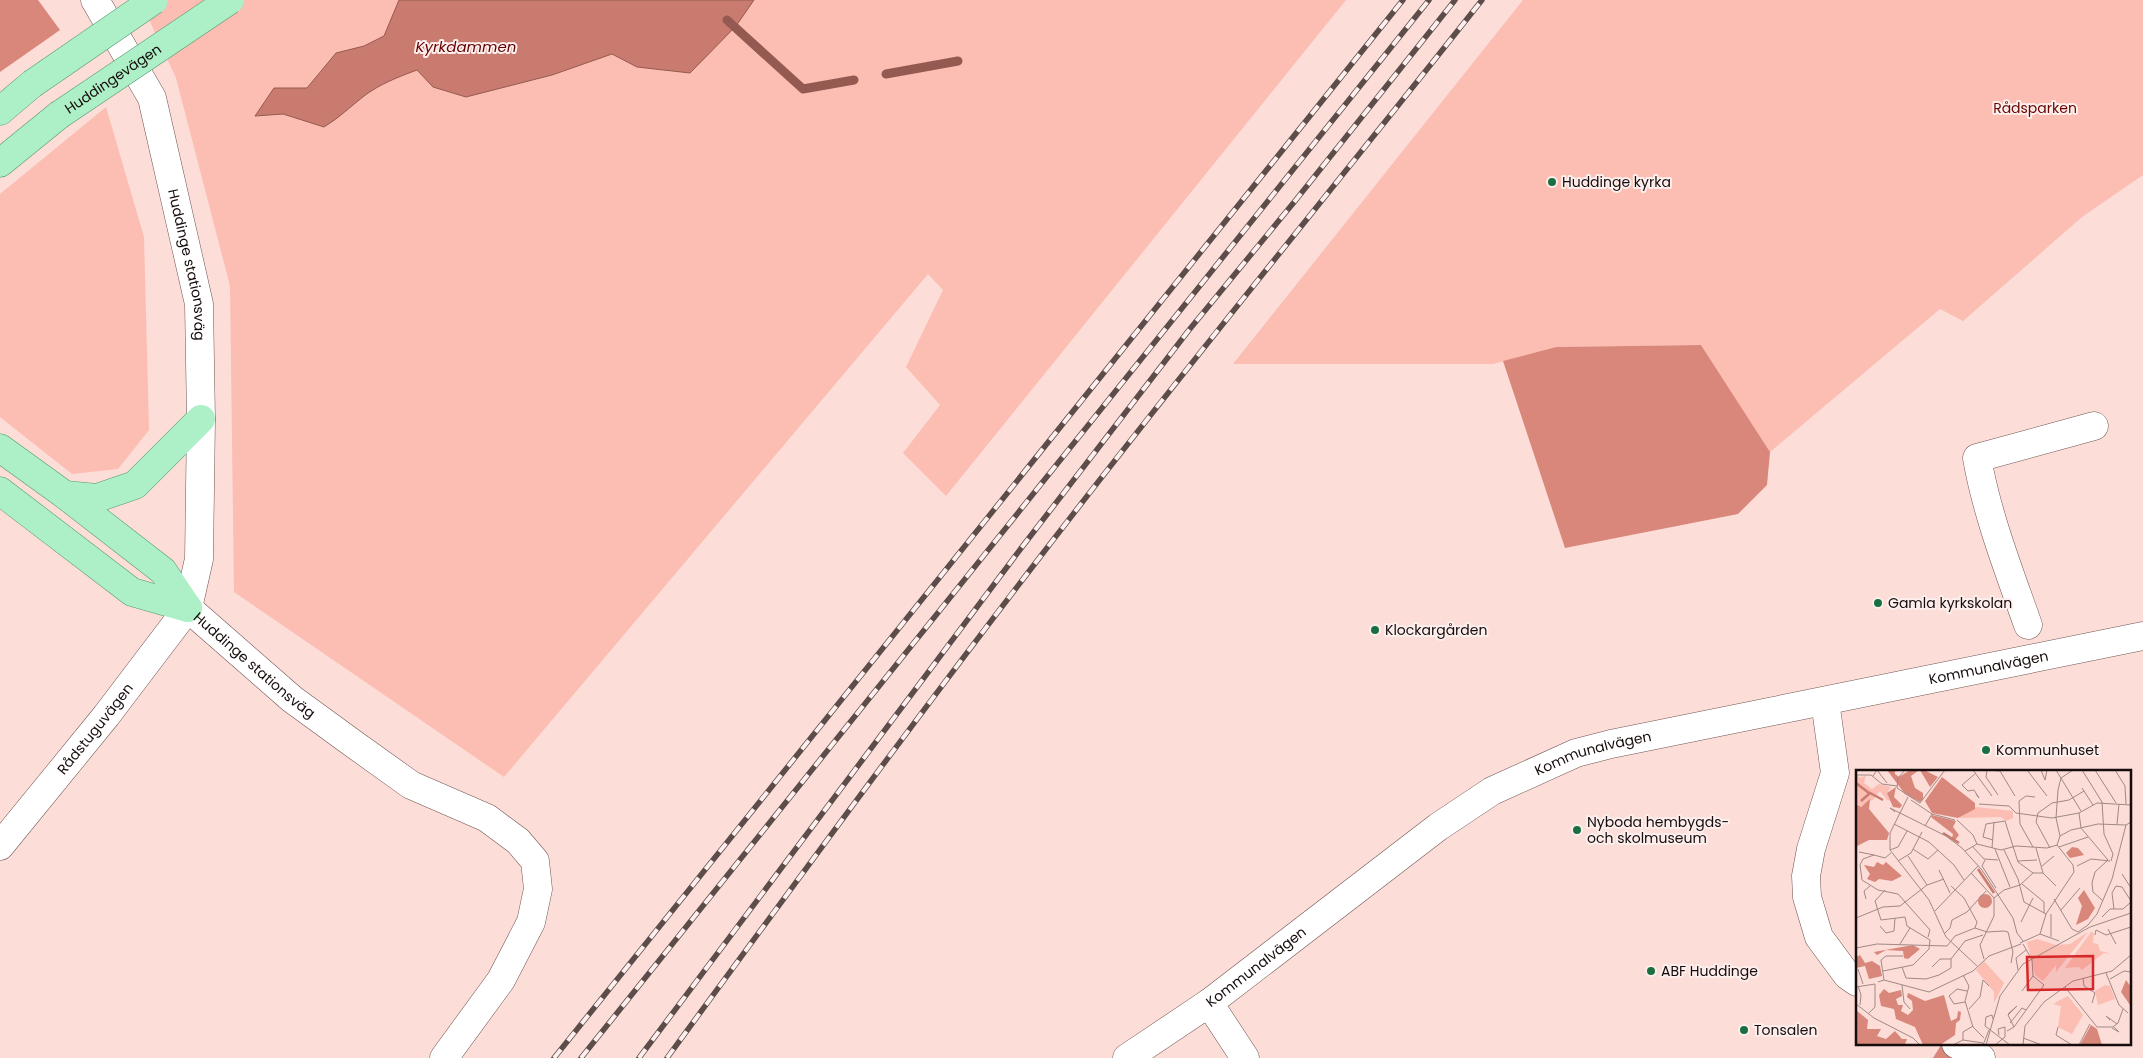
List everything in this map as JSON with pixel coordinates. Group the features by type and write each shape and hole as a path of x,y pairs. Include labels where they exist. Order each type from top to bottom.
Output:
{"main road":[{"path":"0,111 32,84 154,0"},
{"name":"Huddingevägen","path":"0,163 59,115 230,0"},
{"path":"65,495 97,498 136,485 201,419"},
{"path":"0,448 65,495 163,571 188,608"},
{"path":"0,491 132,592 188,608"}],"street":[{"name":"Huddinge stationsväg","path":"96,0 152,98 199,304 201,419 199,560 188,608 292,699 321,721 411,785 487,818 518,841 534,861 538,889 531,922 501,980 444,1058"},
{"path":"2028,626 2010,575 1982,483 1977,458 2094,426"},
{"name":"Rådstuguvägen","path":"0,846 106,716 188,608"},
{"name":"Kommunalvägen","path":"1127,1058 1209,1003 1438,827 1492,791 1538,768 1576,753 1611,744 2143,636"},
{"path":"1825,701 1835,773 1811,849 1806,876 1807,897 1819,937 1847,975 1856,981"},
{"path":"1209,1003 1245,1058"},
{"path":"1959,1046 1980,1058"}],"green space":[{"path":"140,0 1346,0 946,496 903,453 940,405 906,367 943,290 928,274 504,777 234,592 230,286 176,78"},
{"name":"Rådsparken","path":"1523,0 2143,0 2143,175 2082,217 1963,321 1940,309 1770,452 1701,345 1556,347 1493,364 1233,364"},
{"path":"106,107 144,237 149,430 118,469 72,474 0,417 0,194"}],"shaded area":[{"path":"0,0 38,0 60,30 0,72"},
{"path":"1701,345 1770,452 1767,485 1738,514 1565,548 1503,361 1556,347"},
{"path":"1940,1046 1943,1046 1961,1058 1933,1058"}],"water":[{"name":"Kyrkdammen","path":"399,0 754,0 736,26 690,73 637,67 612,54 552,75 466,97 433,87 417,70 376,88 324,127 283,114 255,116 274,88 307,88 336,53 364,46 384,36"}],"waterway":[{"path":"727,20 803,89 854,80"},
{"path":"886,74 958,61"}],"railway":[{"path":"554,1058 1403,0"},
{"path":"581,1058 1429,0"},
{"path":"639,1058 1022,547 1189,330 1295,201 1455,0"},
{"path":"667,1058 1040,557 1204,347 1482,0"}],"place":[{"name":"Huddinge kyrka","path":"1552,182"},
{"name":"Gamla kyrkskolan","path":"1878,603"},
{"name":"Klockargården","path":"1375,630"},
{"name":"Kommunhuset","path":"1986,750"},
{"name":"Nyboda hembygds- och skolmuseum","path":"1577,830"},
{"name":"ABF Huddinge","path":"1651,971"},
{"name":"Tonsalen","path":"1744,1030"}]}
